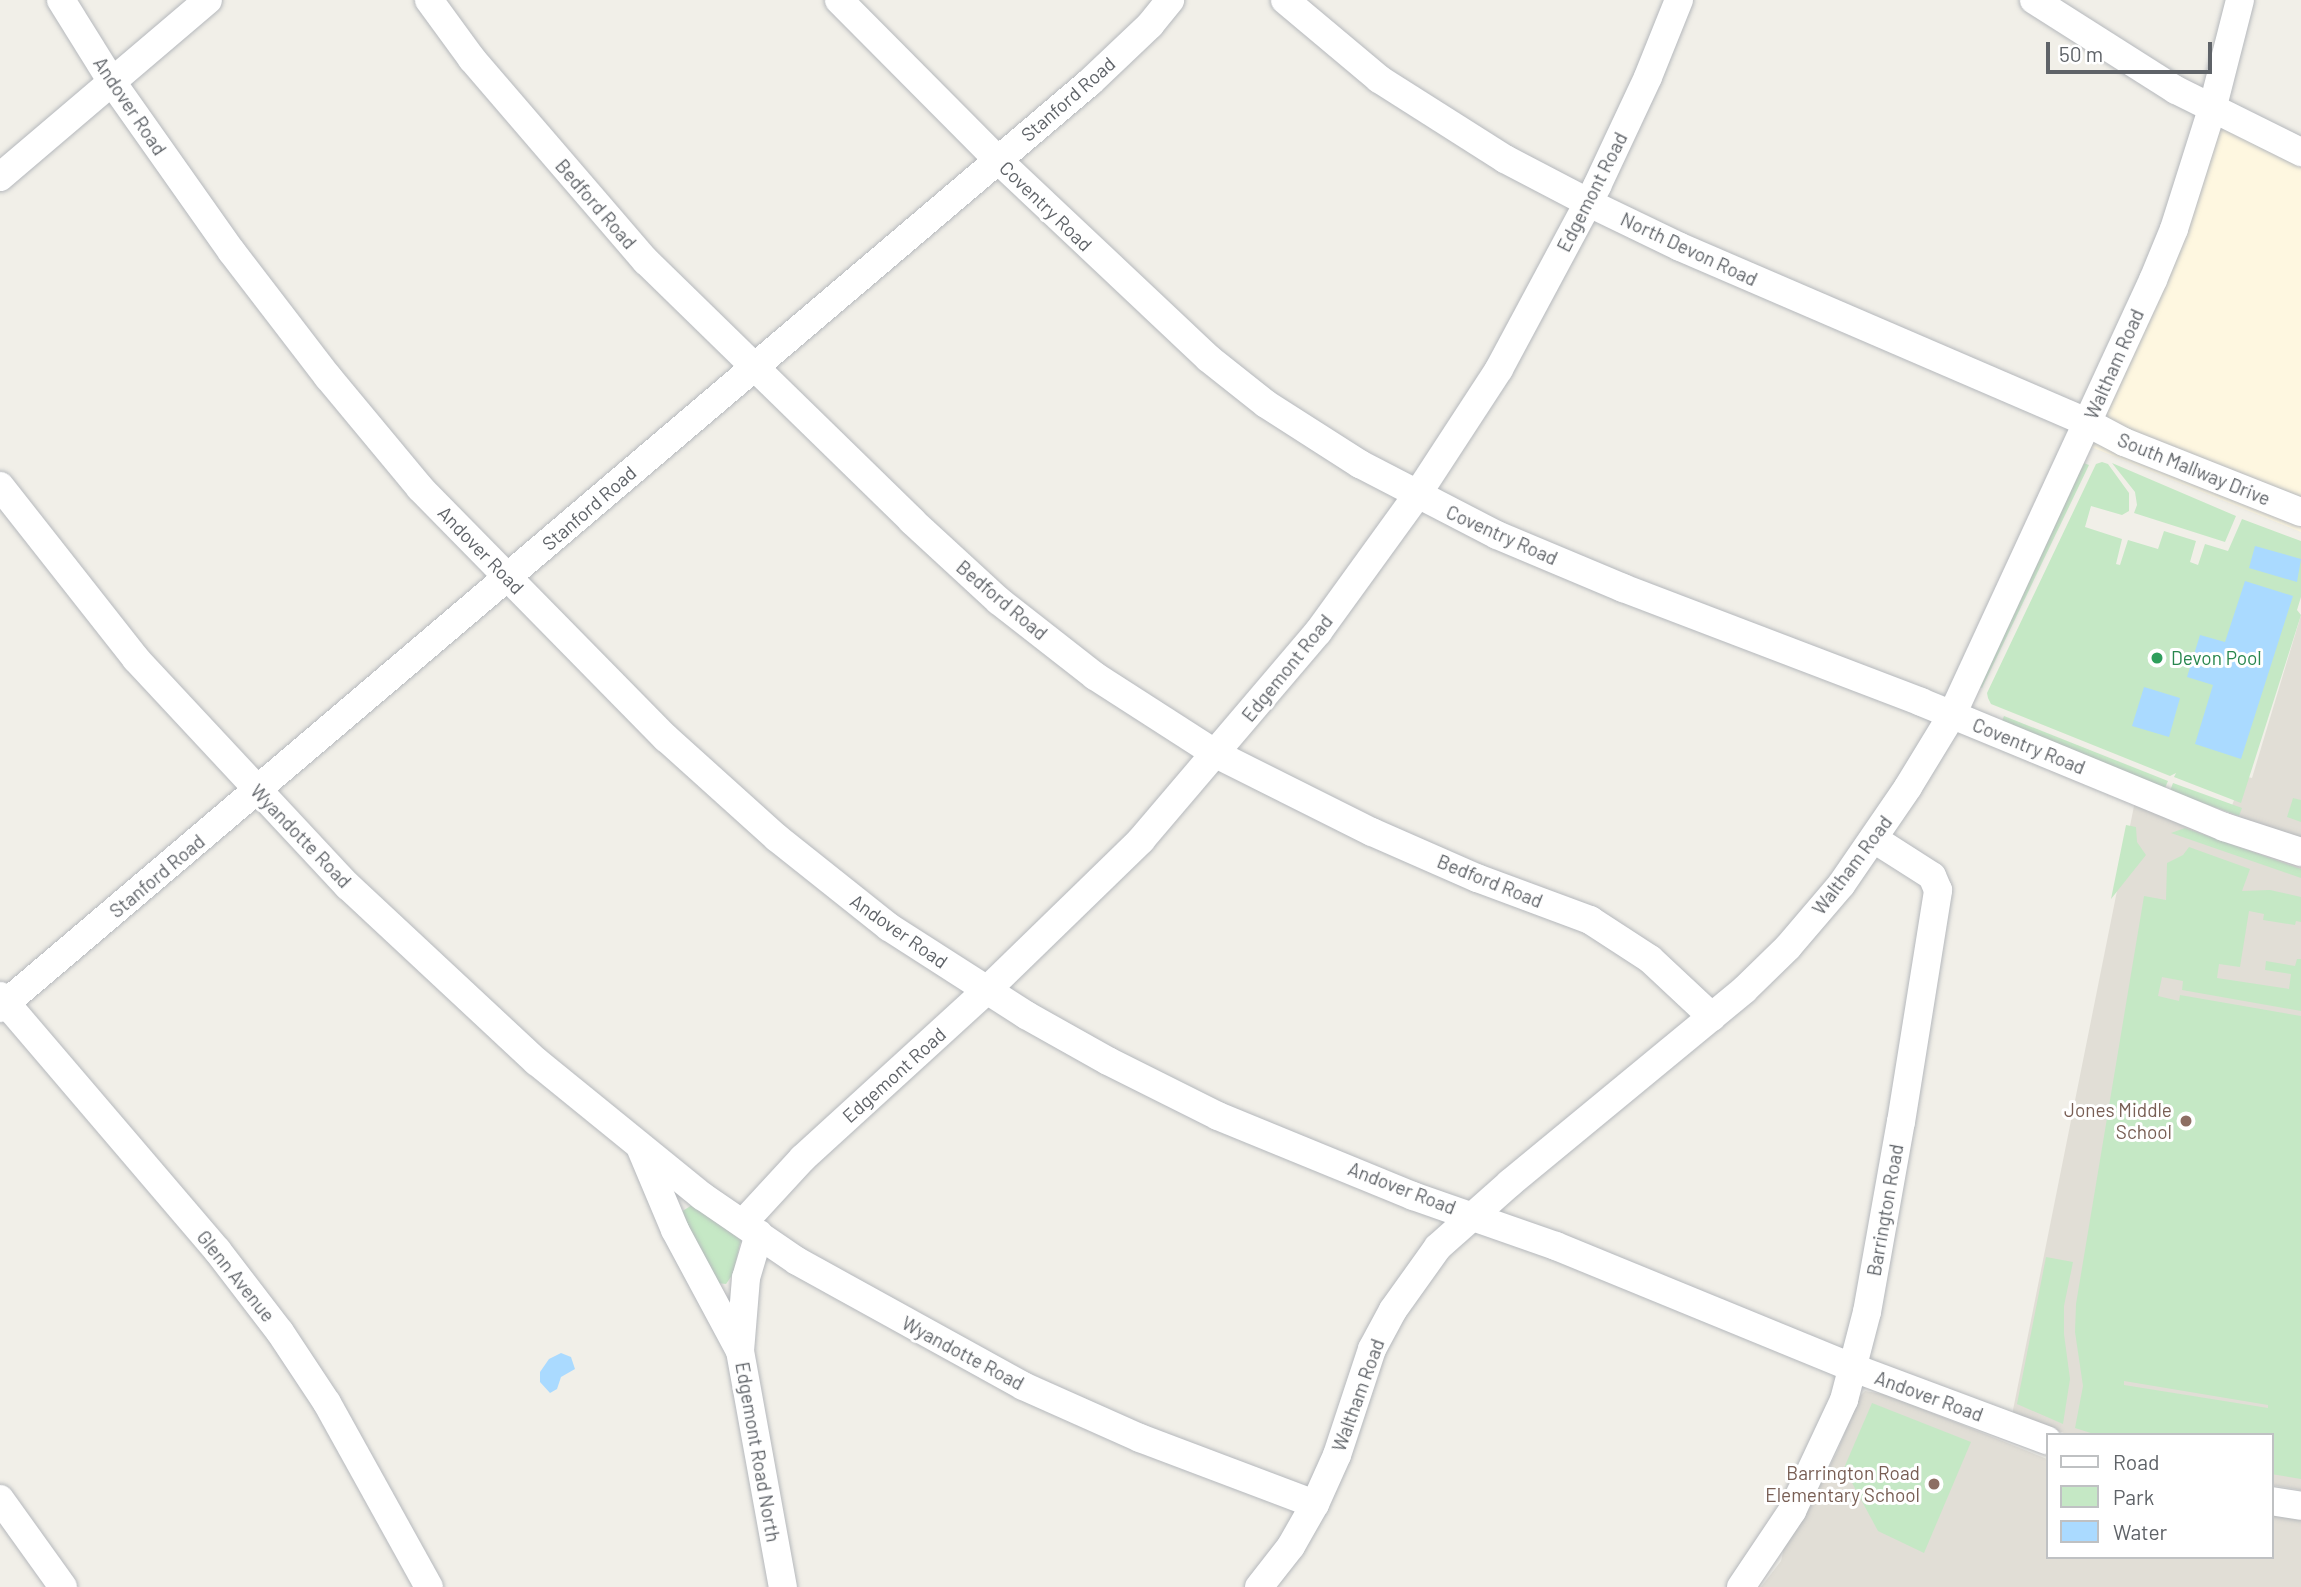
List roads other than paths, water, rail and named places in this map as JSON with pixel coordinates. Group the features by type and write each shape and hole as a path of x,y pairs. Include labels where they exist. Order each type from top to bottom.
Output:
{"street":[{"name":"Andover Road","path":"61,0 112,82 232,252 353,409 420,488 666,738 777,838 889,927 986,990 1108,1061 1218,1116 1413,1196 1556,1246 1854,1368 2046,1440"},
{"path":"0,177 208,0"},
{"name":"Bedford Road","path":"429,0 480,69 646,261 752,367 999,601 1095,676 1216,754 1372,832 1477,878 1590,920 1650,959 1712,1017"},
{"name":"Coventry Road","path":"839,0 997,159 1208,358 1266,404 1360,464 1497,535 1623,588 1952,715 2224,827 2301,852"},
{"name":"Stanford Road","path":"2,1002 258,791 752,367 1090,82 1150,25 1170,0"},
{"name":"North Devon Road","path":"1285,0 1379,79 1505,159 1692,252 2088,423"},
{"name":"Edgemont Road","path":"751,1228 803,1158 986,990 1141,840 1318,632 1417,495 1499,369 1589,202 1648,77 1679,0"},
{"path":"2034,0 2168,85 2301,152"},
{"name":"Waltham Road","path":"1259,1587 1291,1546 1315,1504 1337,1455 1377,1339 1415,1278 1443,1242 1712,1017 1788,947 1841,885 1874,839 1952,715 2088,423 2174,229 2213,106 2240,0"},
{"name":"South Mallway Drive","path":"2088,423 2168,461 2301,512"},
{"name":"Wyandotte Road","path":"0,486 136,659 348,886 537,1062 640,1147 797,1261 1023,1386 1140,1438 1315,1504"},
{"name":"Barrington Road","path":"1741,1587 1792,1511 1844,1400 1854,1368 1901,1122 1938,890 1932,876 1874,839"},
{"name":"Glenn Avenue","path":"2,1002 217,1250 280,1332 345,1435 429,1587"},
{"name":"Wyandotte Road","path":"640,1147 675,1230 740,1351"},
{"name":"Edgemont Road North","path":"751,1228 740,1351 783,1587"},
{"path":"0,1499 38,1549 62,1587"},
{"path":"2273,1501 2301,1506"}],"water":[{"path":"2255,546 2301,559 2297,582 2249,568"},
{"path":"2245,581 2293,596 2241,759 2195,744 2213,685 2187,677 2200,635 2225,642"},
{"path":"2144,687 2180,698 2169,737 2132,726"},
{"path":"561,1353 571,1357 575,1369 561,1377 557,1389 550,1393 540,1382 540,1372 549,1359"}],"place":[{"name":"Devon Pool","path":"2157,658"},
{"name":"Jones Middle School","path":"2186,1121"},
{"name":"Barrington Road Elementary School","path":"1934,1484"}]}
